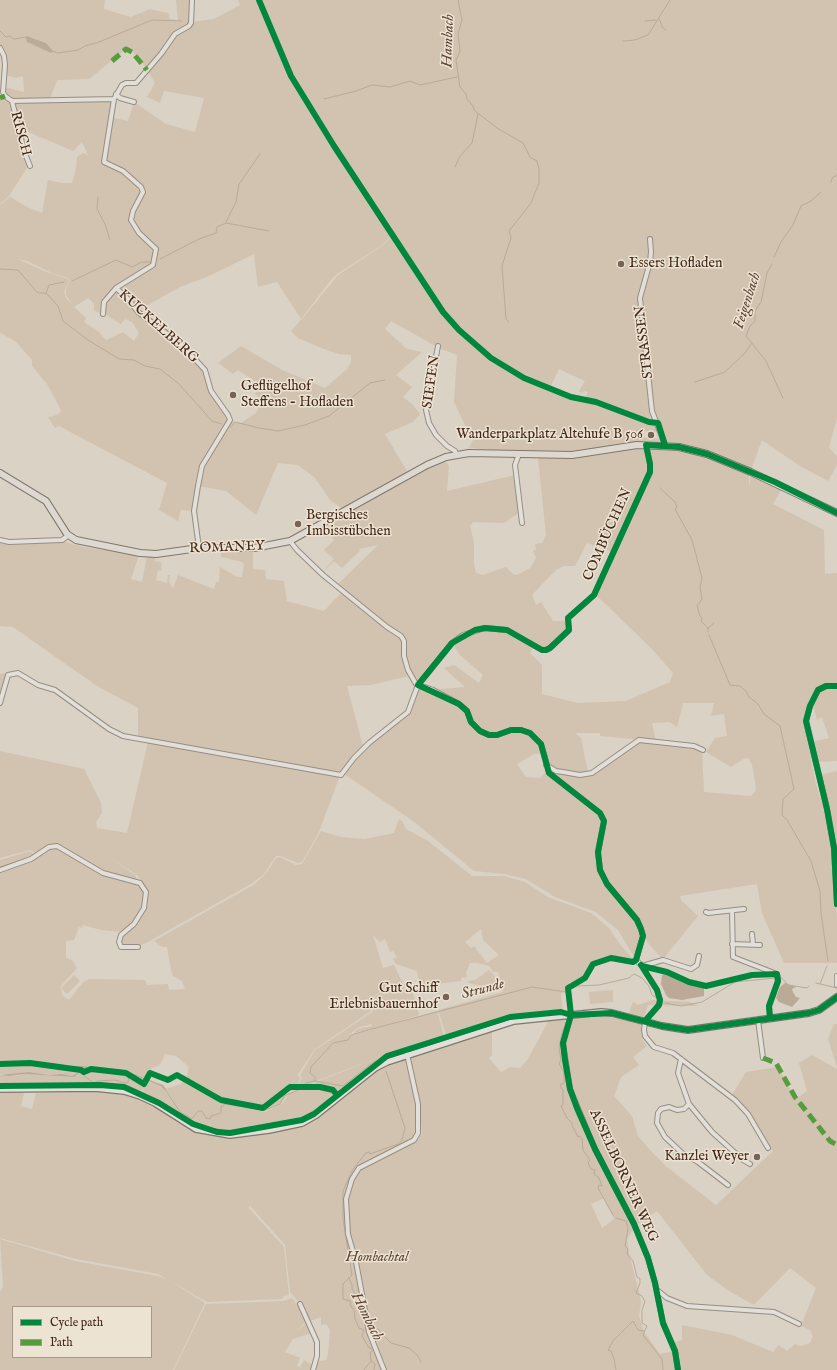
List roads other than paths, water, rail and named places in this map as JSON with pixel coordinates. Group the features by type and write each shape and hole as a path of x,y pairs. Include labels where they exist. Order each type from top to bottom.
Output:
{"main road":[{"name":"ROMANEY","path":"69,536 80,542 140,553 156,554 199,548 254,548 290,542 427,465 457,455 572,455 646,445 665,445 707,454 751,472 837,513"},
{"path":"0,473 44,499 69,536"},
{"path":"0,1089 95,1088 124,1091 155,1103 196,1129 230,1135 269,1130 302,1123 316,1115 375,1068 387,1062 407,1054 514,1021 571,1015 612,1013 688,1030 819,1010 837,997"}],"street":[{"path":"116,288 153,265 156,249 139,233 131,220 133,211 143,192 141,187 123,171 104,162 114,99 122,85 126,83 136,83 161,54 174,35 189,26 191,23 192,0"},
{"name":"RISCH","path":"0,48 4,56 5,65 3,92 5,96 12,101 24,151 30,166"},
{"path":"116,94 120,98 134,102"},
{"path":"12,101 114,99"},
{"name":"STRASSEN","path":"650,239 650,262 640,298 652,411 665,445"},
{"name":"KUCKELBERG","path":"103,314 104,302 116,288 127,298 138,312 182,345 205,370 211,392 230,420 202,466 194,511 199,548"},
{"name":"SIEFEN","path":"438,346 426,410 429,423 436,435 447,446 455,451 457,455"},
{"name":"COMBÜCHEN","path":"418,685 452,643 463,635 475,630 485,628 507,630 542,650 546,650 569,630 568,618 594,595 650,472 646,445"},
{"path":"519,454 516,466 522,523"},
{"path":"0,540 9,542 62,540 69,536"},
{"path":"290,542 323,575 387,627 401,636 404,640 404,656 413,681 418,685 459,704 467,711 471,722 480,731 489,735 497,735 511,730 521,730 530,733 541,744 549,773 553,778 584,799 602,815 604,821 598,852 600,870 607,884 637,920 641,928 643,936 636,960 642,966 657,990 660,1000 659,1006 645,1021 644,1030 650,1044 681,1059 735,1100 748,1114 768,1148"},
{"path":"0,703 8,675 18,673 38,685 55,690 109,729 123,736 341,775 354,758 369,743 408,712 418,685"},
{"path":"837,686 826,686 818,690 810,706 806,721 827,808 836,867 837,904"},
{"path":"546,764 556,771 580,775 592,772 639,740 694,746 703,750"},
{"path":"0,870 24,862 49,847 57,846 103,873 140,883 146,892 144,908 134,924 121,935 119,942 121,947 138,947"},
{"path":"706,912 708,913 744,908"},
{"path":"732,910 732,955 734,958 775,973 777,977 769,1006 770,1018"},
{"path":"752,934 753,944"},
{"path":"732,944 760,945"},
{"path":"642,966 663,960 691,969 697,965 699,956"},
{"path":"837,976 837,985"},
{"name":"ASSELBORNER WEG","path":"571,1015 563,1043 570,1089 595,1149 634,1224 648,1258 663,1322 675,1351 678,1370"},
{"path":"758,1020 763,1058"},
{"path":"384,1370 369,1332 356,1262 348,1230 346,1199 352,1179 362,1165 414,1140 418,1133 418,1104 407,1054"},
{"path":"681,1059 678,1073 689,1104 712,1132 743,1160 750,1164"},
{"path":"689,1104 684,1109 677,1110 669,1107 661,1109 658,1113 657,1123 665,1137 682,1154 698,1162 728,1185"},
{"path":"656,1289 667,1298 687,1306 774,1312 799,1324"},
{"path":"300,1304 317,1342 318,1356 314,1370"}],"waterway":[{"name":"Hambach","path":"458,0 462,20 458,34 460,51 456,60 460,87 466,94 467,99 473,106 474,110 497,128 523,143 530,157 537,161 539,169 539,183 531,203 509,231 511,238 502,266 506,319 509,322"},
{"path":"623,41 635,40 648,35 670,0"},
{"path":"659,19 663,28 666,30"},
{"path":"52,51 58,53 78,50 152,20 182,21"},
{"path":"645,21 656,20"},
{"path":"0,31 6,37 10,36 14,39 26,37"},
{"path":"324,99 356,91 372,85 390,87 410,81 420,85 457,77"},
{"path":"455,167 460,156 472,143 478,114"},
{"path":"226,222 236,202 239,184 260,154"},
{"name":"Feigenbach","path":"831,182 832,178 837,175"},
{"name":"Feigenbach","path":"774,257 781,242 793,225 801,206 811,201 821,192"},
{"path":"98,197 97,209 105,224 110,240"},
{"path":"160,259 199,239 216,233 217,227 226,223 269,231"},
{"path":"72,281 116,260 132,267 142,262 150,262"},
{"name":"Feigenbach","path":"772,264 767,273 761,302 755,311 755,321 750,326 746,336 766,361 783,398"},
{"path":"0,269 18,270 35,290 39,293 46,293 58,306 63,321 88,340 119,359 134,360 145,366 160,369 179,384 212,421 221,424"},
{"path":"46,293 49,285 64,282"},
{"name":"Feigenbach","path":"695,382 725,372 745,353 752,343"},
{"path":"231,427 235,422 278,431 305,425 329,416 370,383 385,380"},
{"path":"660,488 675,502 677,507 675,509 692,540 702,578 700,587 702,599 697,606 702,618 701,621 708,628 708,632"},
{"path":"708,628 714,623"},
{"path":"709,635 730,685 740,686 746,691 749,697 758,704 764,714 780,726 794,789 783,799 782,815 787,820 811,861 820,891 821,913 828,961"},
{"path":"820,984 827,966"},
{"name":"Strunde","path":"165,1089 180,1112 192,1119 198,1111 202,1111 206,1118 210,1119 211,1116 221,1113 221,1107 225,1104 265,1110 280,1104 284,1096 301,1089 306,1083 315,1081 315,1077 310,1073 311,1067 333,1043 348,1040 351,1035 368,1030 532,987 566,992 577,986 599,985 629,978 634,974 642,978 649,986 652,995 657,998"},
{"name":"Strunde","path":"778,977 782,978 788,985 807,988 809,986"},
{"name":"Strunde","path":"665,1003 681,1006 702,1002 735,982 775,978"},
{"name":"Strunde","path":"816,983 837,988"},
{"path":"566,992 568,1007"},
{"path":"568,1018 562,1033 559,1047 561,1060 559,1064 564,1072 564,1083 560,1085 563,1091 563,1105 561,1106 567,1118 572,1123 578,1137 580,1136 582,1138 583,1150 590,1160 588,1163 591,1169 595,1170 594,1174 599,1178 602,1186 599,1185 598,1188 613,1215"},
{"name":"Hombach","path":"315,1081 343,1086 375,1061"},
{"name":"Hombach","path":"374,1370 375,1364 371,1361 370,1353 373,1349 369,1348 362,1336 364,1330 359,1328 355,1319 354,1309 351,1307 350,1301 343,1299 343,1284 352,1275 343,1219 343,1191 353,1169 366,1153 369,1152 370,1154 398,1144 402,1140 405,1128 386,1071"},
{"path":"80,1073 94,1083 97,1081 115,1080 125,1083 128,1082 129,1077"},
{"path":"616,1218 626,1221 628,1228 625,1246 628,1249 627,1254 633,1261 637,1277 640,1279 636,1293 642,1296 645,1302 642,1310 642,1323 647,1326 643,1335 662,1359 663,1370"},
{"path":"349,1278 352,1289 361,1303"},
{"path":"368,1319 391,1343 409,1348 417,1355 421,1362"},
{"path":"616,1370 611,1351 608,1350 613,1341 633,1321 638,1330 644,1331"},
{"path":"364,1370 371,1361"}],"place":[{"name":"Essers Hofladen","path":"621,264"},
{"name":"Geflügelhof Steffens - Hofladen","path":"233,395"},
{"name":"Wanderparkplatz Altehufe B 506","path":"651,435"},
{"name":"Bergisches Imbisstübchen","path":"298,524"},
{"name":"Gut Schiff Erlebnisbauernhof","path":"446,997"},
{"name":"Kanzlei Weyer","path":"757,1157"}],"park label":[{"name":"Hombachtal","path":"377,1258"}]}
